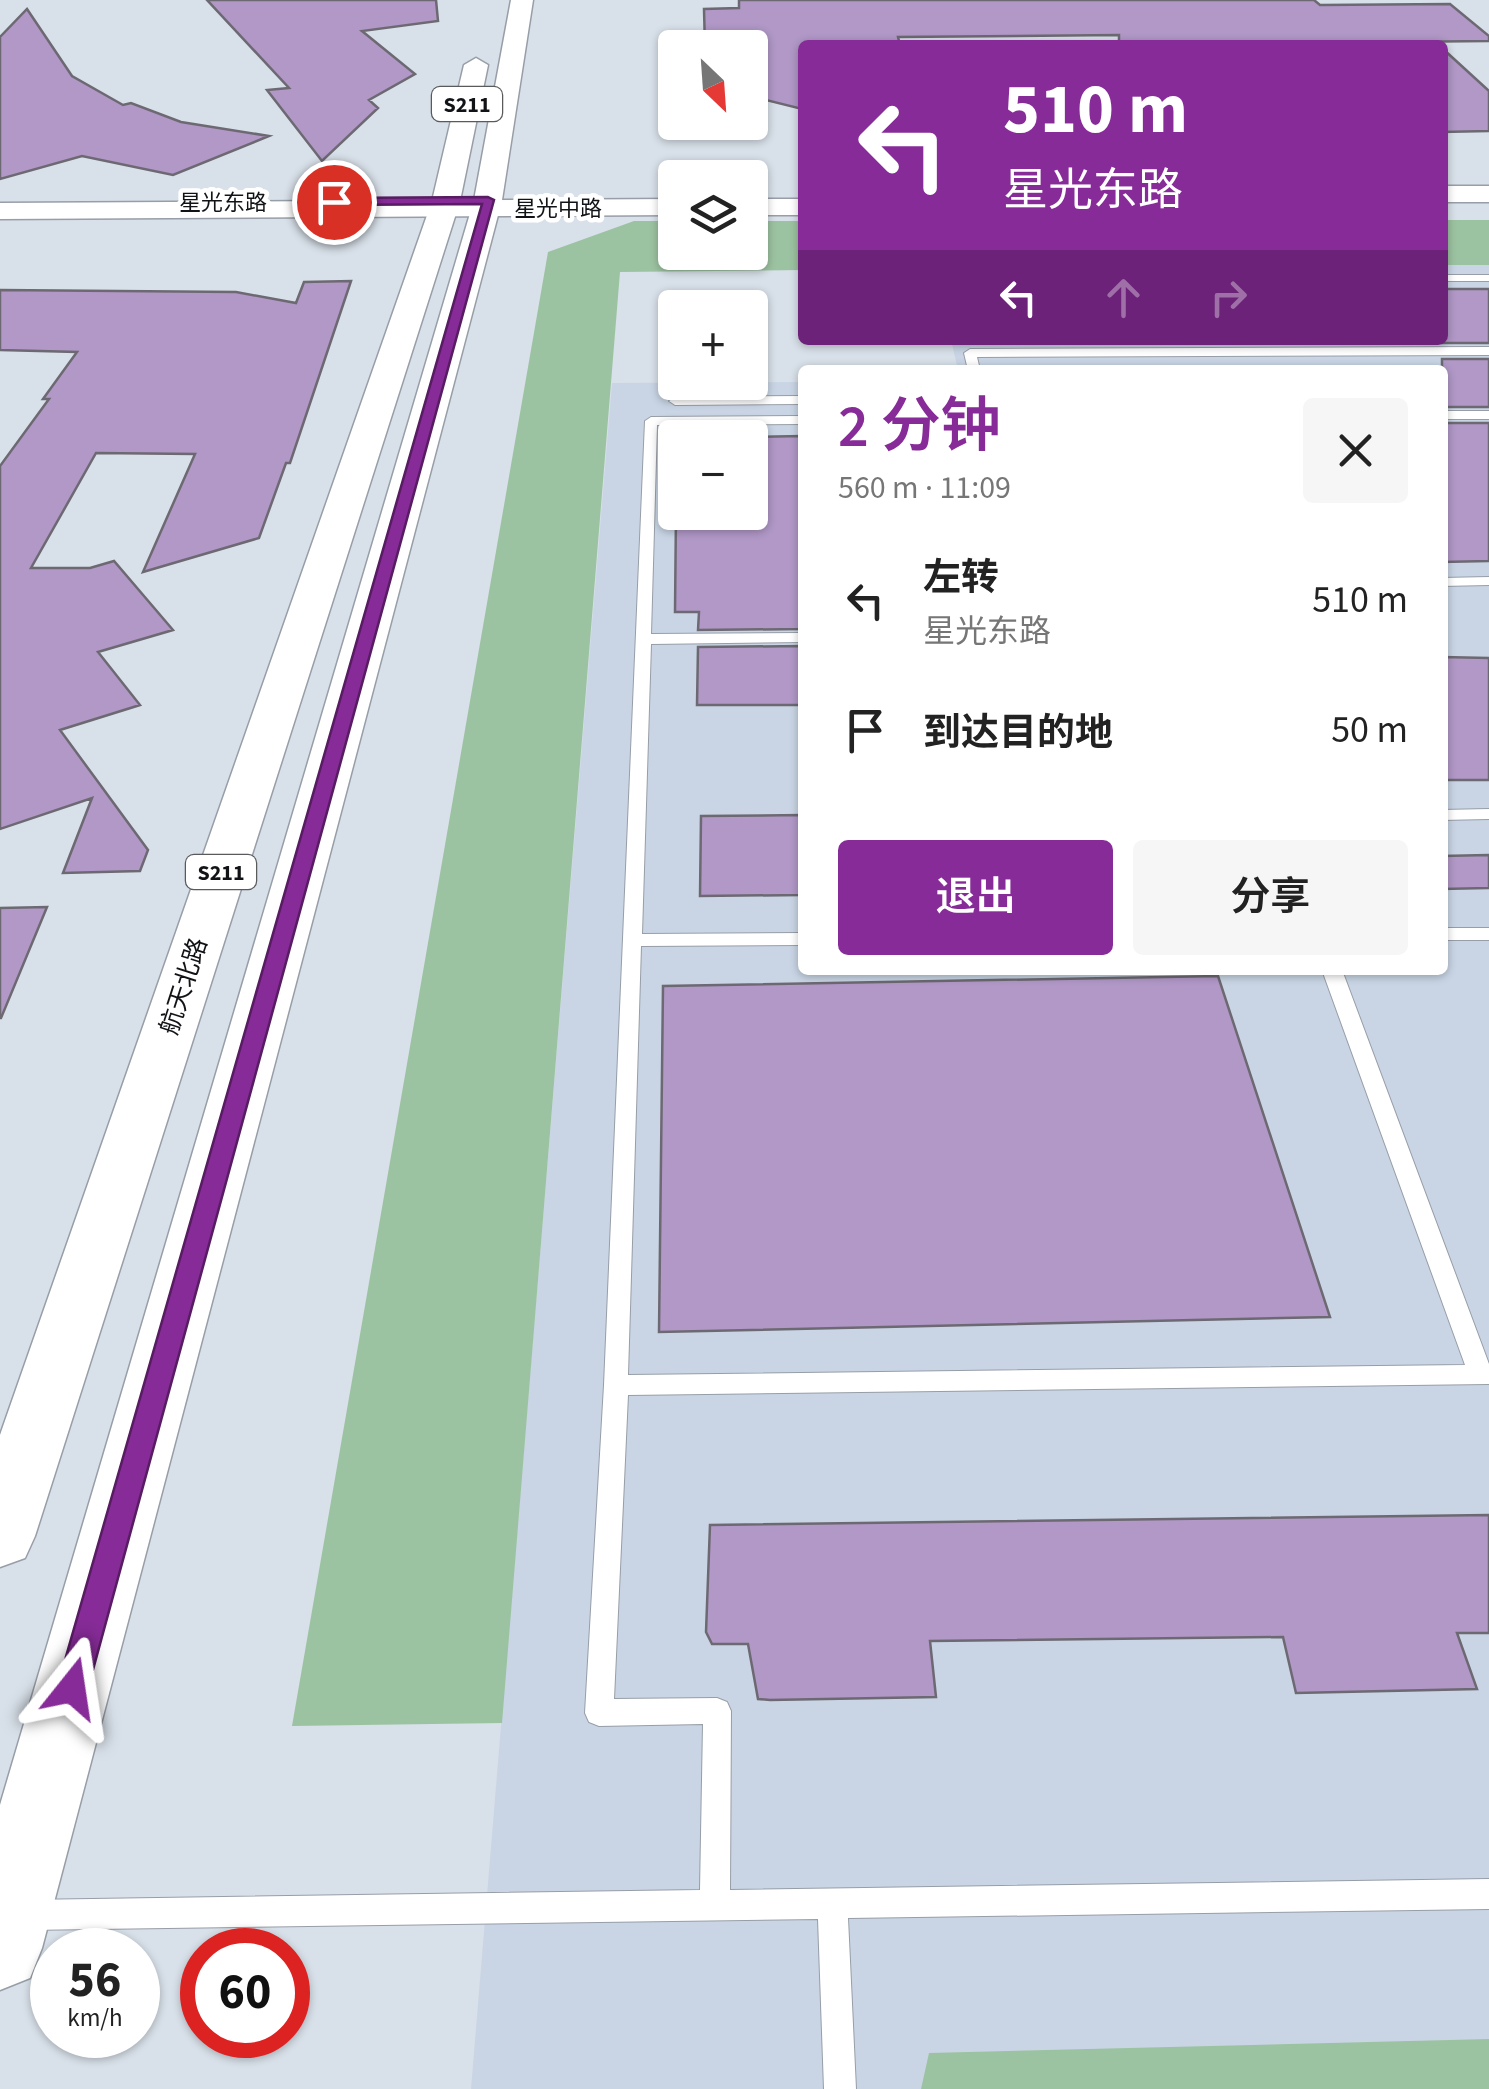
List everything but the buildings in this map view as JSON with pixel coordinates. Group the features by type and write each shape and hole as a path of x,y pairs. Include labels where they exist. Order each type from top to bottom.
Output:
{"main road":[{"name":"S211","path":"4,1932 522,0"},
{"name":"S211","path":"465,204 483,36"},
{"path":"1448,194 1489,194"},
{"path":"768,199 798,198"},
{"name":"星光中路","path":"465,204 658,199"},
{"path":"1448,203 1489,203"},
{"name":"星光中路","path":"465,204 658,208"},
{"name":"星光东路","path":"0,207 465,204"},
{"name":"航天北路","path":"0,1536 465,204"},
{"path":"768,207 798,207"}],"lane":[{"path":"1448,278 1489,278"},
{"path":"973,365 970,354 1264,346 1489,351"},
{"path":"675,401 798,400"},
{"path":"1448,415 1489,415"},
{"path":"715,1905 717,1711 599,1713 616,1385 651,421 798,420"},
{"path":"1448,582 1489,582"},
{"path":"643,639 798,638"},
{"path":"1448,815 1489,814"},
{"path":"1448,934 1489,934"},
{"path":"632,940 798,939"},
{"path":"616,1385 1485,1374 1334,975"},
{"path":"4,1932 715,1905 1489,1894"},
{"path":"832,1903 840,2089"}],"shaded area":[{"path":"1448,265 1489,265 1489,2089 471,2089 612,383 658,383 658,400 768,400 768,382 798,382 798,975 1448,975 1448,365 957,365 952,345 1448,345"}],"green space":[{"path":"1448,220 1489,220 1489,265 1448,265"},
{"path":"634,221 658,221 658,270 768,270 768,221 798,221 798,270 620,272 502,1723 292,1726 548,252"},
{"path":"1489,2039 1489,2089 921,2089 929,2053"}],"route":[{"path":"72,1688 488,200 334,202"}]}
